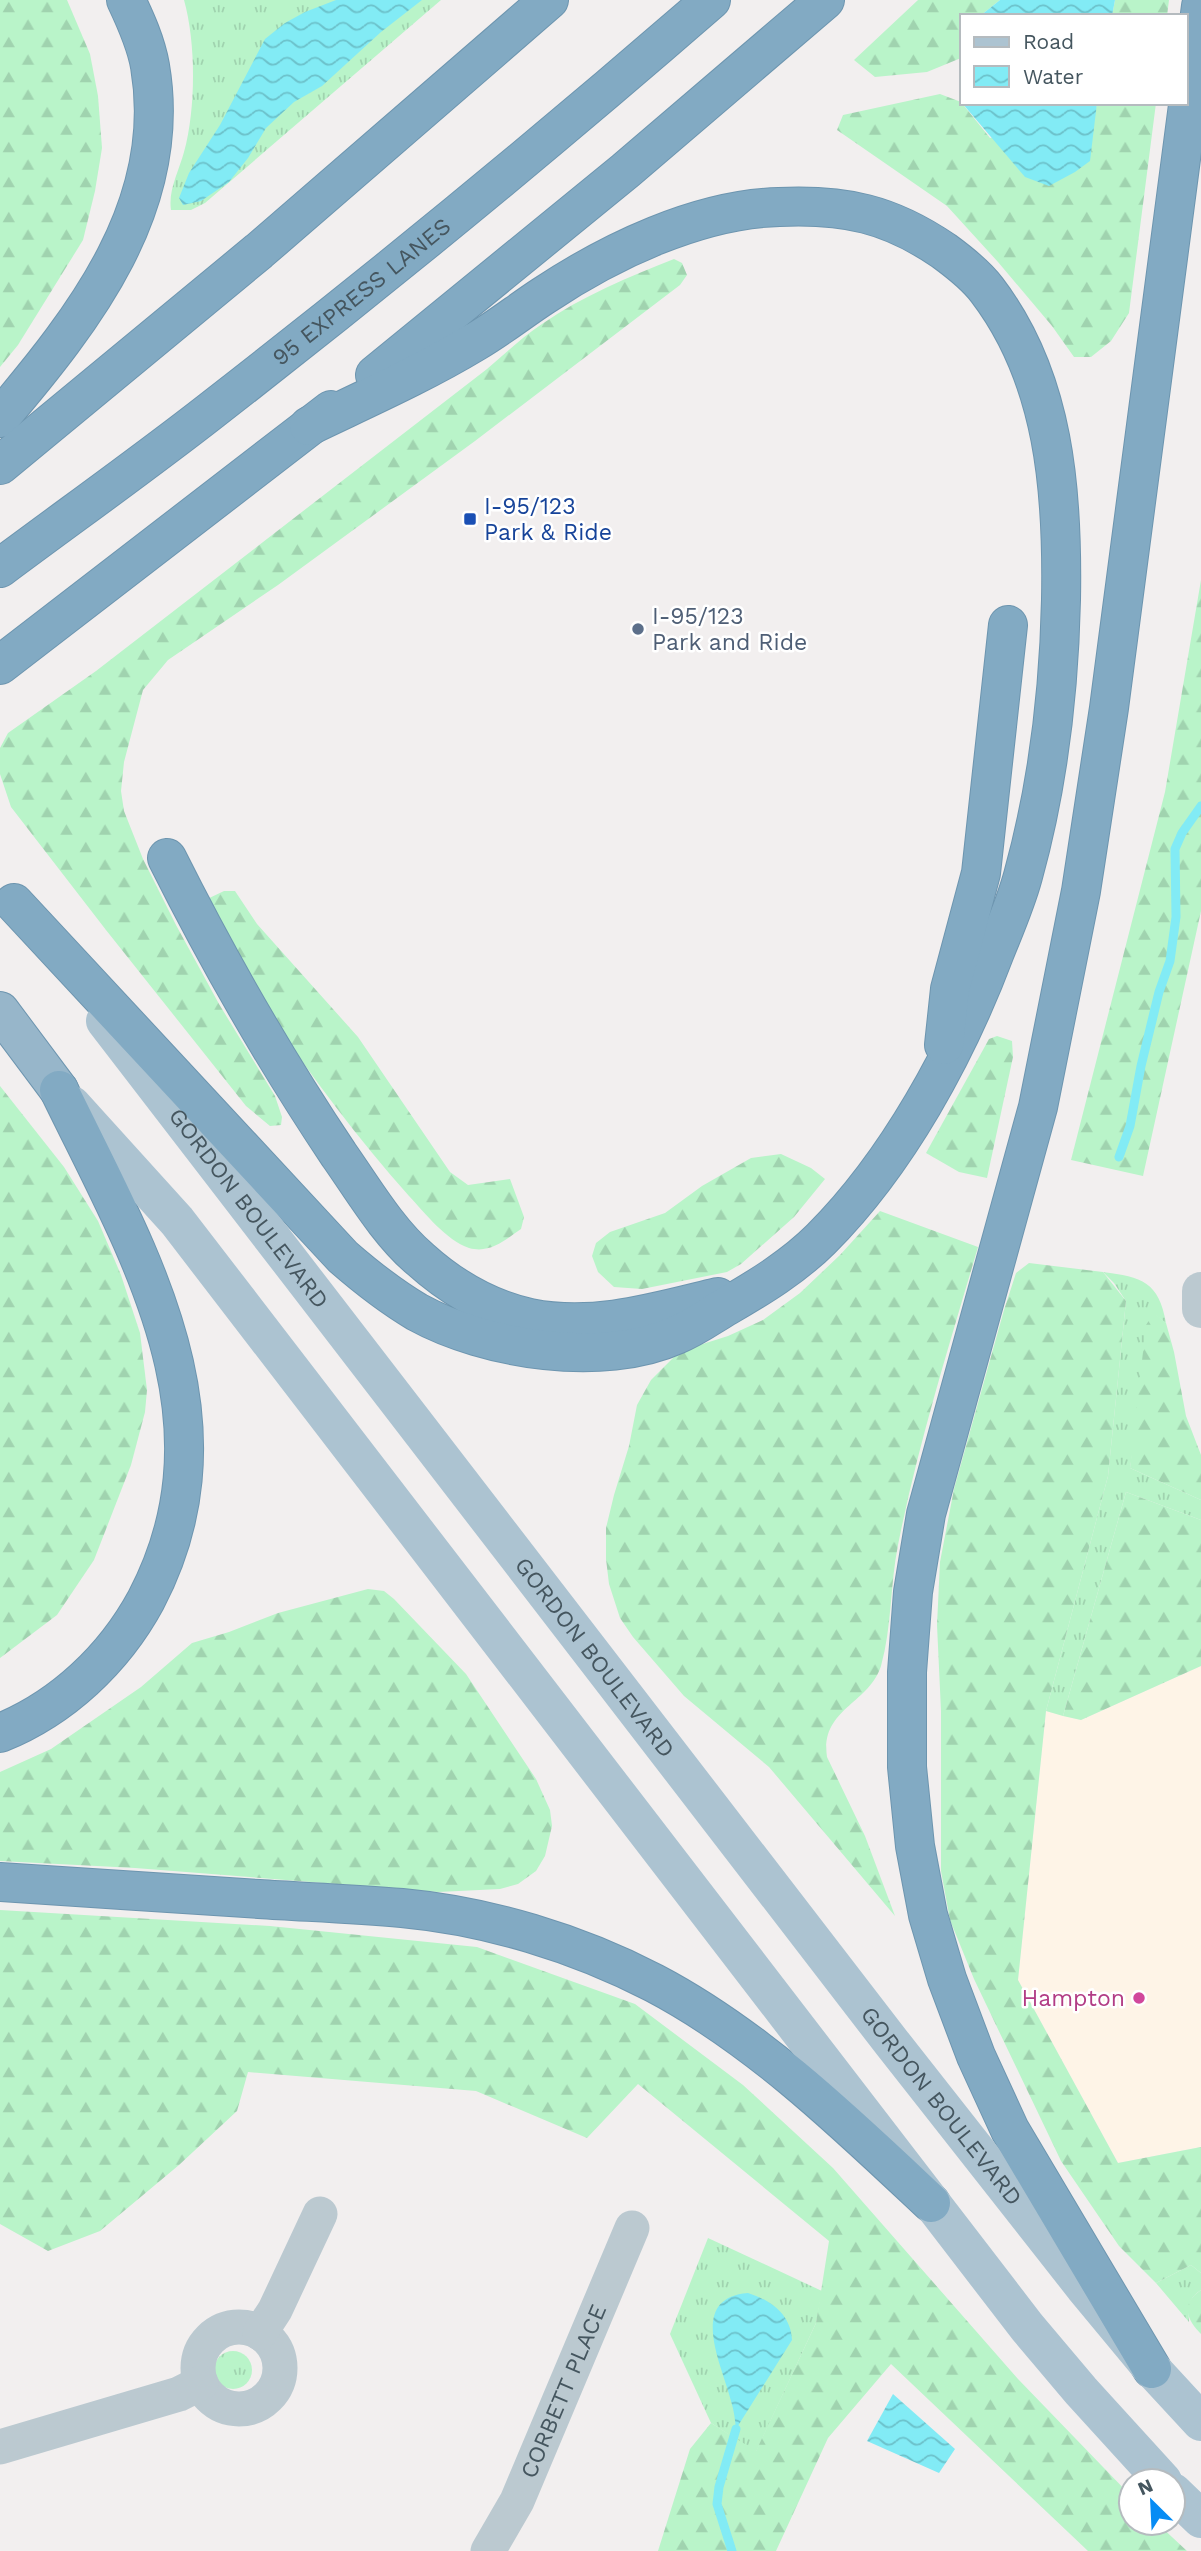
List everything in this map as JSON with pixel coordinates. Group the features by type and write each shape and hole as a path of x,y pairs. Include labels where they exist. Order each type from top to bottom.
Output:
{"highway":[{"path":"0,418 50,359 110,269 137,211 148,166 152,107 150,66 126,0"},
{"path":"0,465 259,251 549,0"},
{"name":"95 EXPRESS LANES","path":"0,568 212,410 625,75 711,0"},
{"path":"0,665 309,426 541,241 825,0"},
{"path":"1152,2369 1065,2227 994,2098 947,1979 928,1915 915,1846 907,1753 906,1672 913,1592 926,1514 1038,1107 1083,879 1109,708 1201,6"},
{"path":"7,893 342,1257 379,1288 419,1313 454,1329 500,1343 547,1351 595,1352 634,1347 674,1337 761,1287 821,1239 868,1185 915,1117 978,998 1022,881 1044,784 1054,720 1060,647 1061,543 1056,461 1048,424 1029,363 1007,319 984,285 957,261 920,235 880,216 832,207 774,206 719,216 666,232 607,258 547,293 458,352 309,426"},
{"path":"942,1068 950,989 981,873 1008,625"},
{"path":"167,858 213,950 266,1042 377,1211 418,1258 474,1299 529,1318 570,1323 616,1320 761,1287"},
{"path":"0,1011 59,1090 114,1200 145,1273 173,1358 183,1403 186,1439 183,1485 174,1531 159,1574 137,1615 111,1652 79,1684 58,1701 0,1733"},
{"path":"0,1882 404,1908 472,1919 553,1940 656,1984 699,2010 768,2060 842,2120 931,2203"}],"main road":[{"name":"GORDON BOULEVARD","path":"7,893 884,2033 1084,2287 1152,2369 1201,2422"},
{"path":"59,1090 185,1231 931,2203 1039,2341 1151,2467"},
{"path":"1187,2506 1201,2519"}],"street":[{"path":"1201,1292 1201,1309"},
{"path":"260,2333 275,2310 320,2214"},
{"name":"CORBETT PLACE","path":"488,2551 516,2501 632,2228"},
{"path":"232,2328 247,2328 260,2333 273,2345 279,2358 280,2373 276,2387 264,2401 251,2408 234,2409 221,2405 208,2396 198,2371 200,2357 208,2341 232,2328"},
{"path":"0,2447 179,2394 201,2383"}],"shaded area":[{"path":"1201,1666 1201,2147 1118,2163 1018,1980 1046,1711 1081,1720"}],"green space":[{"path":"0,0 67,0 90,54 98,96 102,148 83,240 18,345 0,367"},
{"path":"184,0 441,0 205,203 191,210 171,210 172,188 184,152 191,116 191,36"},
{"path":"918,0 1000,0 982,14 960,14 960,58 927,72 875,77 854,60"},
{"path":"1115,0 1169,0 1167,14 1112,14"},
{"path":"940,94 960,102 960,105 963,105 990,138 1094,118 1097,105 1156,105 1129,313 1111,341 1091,357 1074,357 1052,326 947,206 837,130 843,115"},
{"path":"674,259 682,263 687,275 680,285 475,441 278,585 168,660 143,690 124,762 121,791 124,811 143,859 176,925 219,1004 275,1096 282,1117 281,1125 270,1126 246,1106 11,807 0,774 0,748 8,733 96,671 535,329 589,296"},
{"path":"1201,580 1201,911 1143,1176 1071,1160 1165,792"},
{"path":"224,891 235,891 257,924 358,1037 450,1172 468,1185 510,1179 524,1217 521,1229 490,1248 469,1248 444,1233 409,1196 330,1100 251,985 203,901"},
{"path":"997,1036 1012,1041 1013,1057 987,1178 959,1172 926,1153 989,1039"},
{"path":"0,1086 64,1167 98,1221 121,1275 140,1333 147,1390 145,1412 131,1465 94,1560 57,1615 0,1658"},
{"path":"781,1154 811,1168 825,1179 794,1217 741,1264 727,1272 642,1289 614,1287 598,1272 592,1256 596,1243 610,1232 665,1213 702,1186 751,1158"},
{"path":"880,1211 978,1247 906,1507 895,1560 881,1666 867,1689 838,1717 827,1741 827,1757 865,1836 895,1916 769,1767 684,1696 633,1637 620,1618 609,1584 606,1559 606,1528 614,1495 629,1446 637,1405 651,1380 674,1357 690,1348 728,1336 763,1320 800,1293"},
{"path":"1029,1263 1103,1272 1126,1301 1108,1476 1046,1711 1018,1980 1118,2163 1201,2147 1201,2273 1191,2265 1156,2283 1119,2246 1061,2161 974,1979 950,1920 941,1871 941,1711 937,1625 940,1562 954,1489 1004,1310 1016,1273"},
{"path":"1103,1272 1128,1276 1147,1284 1159,1298 1166,1323 1154,1314 1130,1468 1201,1500 1201,1520 1126,1492 1063,1716 1046,1711 1108,1476 1126,1301"},
{"path":"1154,1313 1166,1323 1186,1416 1201,1455 1201,1500 1130,1468 1146,1325"},
{"path":"1126,1492 1201,1520 1201,1666 1081,1720 1063,1716"},
{"path":"368,1589 384,1591 394,1599 466,1674 536,1779 550,1810 552,1826 545,1856 536,1871 518,1884 500,1889 438,1892 135,1868 0,1861 0,1772 51,1749 141,1687 192,1643 278,1613"},
{"path":"0,1910 270,1926 477,1947 635,2004 743,2085 833,2168 1018,2379 1117,2482 1117,2537 1172,2537 1187,2551 1088,2551 891,2364 828,2438 776,2551 658,2551 690,2449 711,2423 756,2451 816,2323 829,2241 638,2084 587,2138 476,2091 248,2072 237,2111 179,2165 100,2231 48,2251 0,2224"},
{"path":"708,2238 822,2291 816,2323 756,2452 711,2423 670,2334"},
{"path":"1191,2265 1201,2273 1201,2290 1190,2304 1189,2322 1156,2283"},
{"path":"1201,2290 1201,2334 1189,2318 1188,2306 1194,2295"},
{"path":"233,2351 247,2356 252,2370 247,2384 233,2389 219,2384 214,2370 219,2356"}],"water":[{"path":"336,0 422,0 381,32 322,86 294,102 266,128 248,158 229,182 201,201 183,205 179,198 189,173 220,125 265,39 305,12"},
{"path":"1000,0 1115,0 1112,14 982,14"},
{"path":"964,105 1097,105 1090,161 1049,186 1025,177"},
{"path":"748,2293 778,2309 788,2323 792,2340 736,2429 732,2404 713,2336 713,2320 718,2307 729,2298"},
{"path":"893,2394 955,2449 939,2473 867,2441"}],"waterway":[{"path":"1119,1157 1130,1126 1141,1066 1159,992 1170,961 1176,917 1175,849 1182,833 1201,806"},
{"path":"732,2551 717,2504 719,2487 736,2429"}],"place":[{"name":"I-95/123 Park & Ride","path":"470,519"},
{"name":"I-95/123 Park and Ride","path":"638,629"},
{"name":"Hampton","path":"1139,1998"}]}
